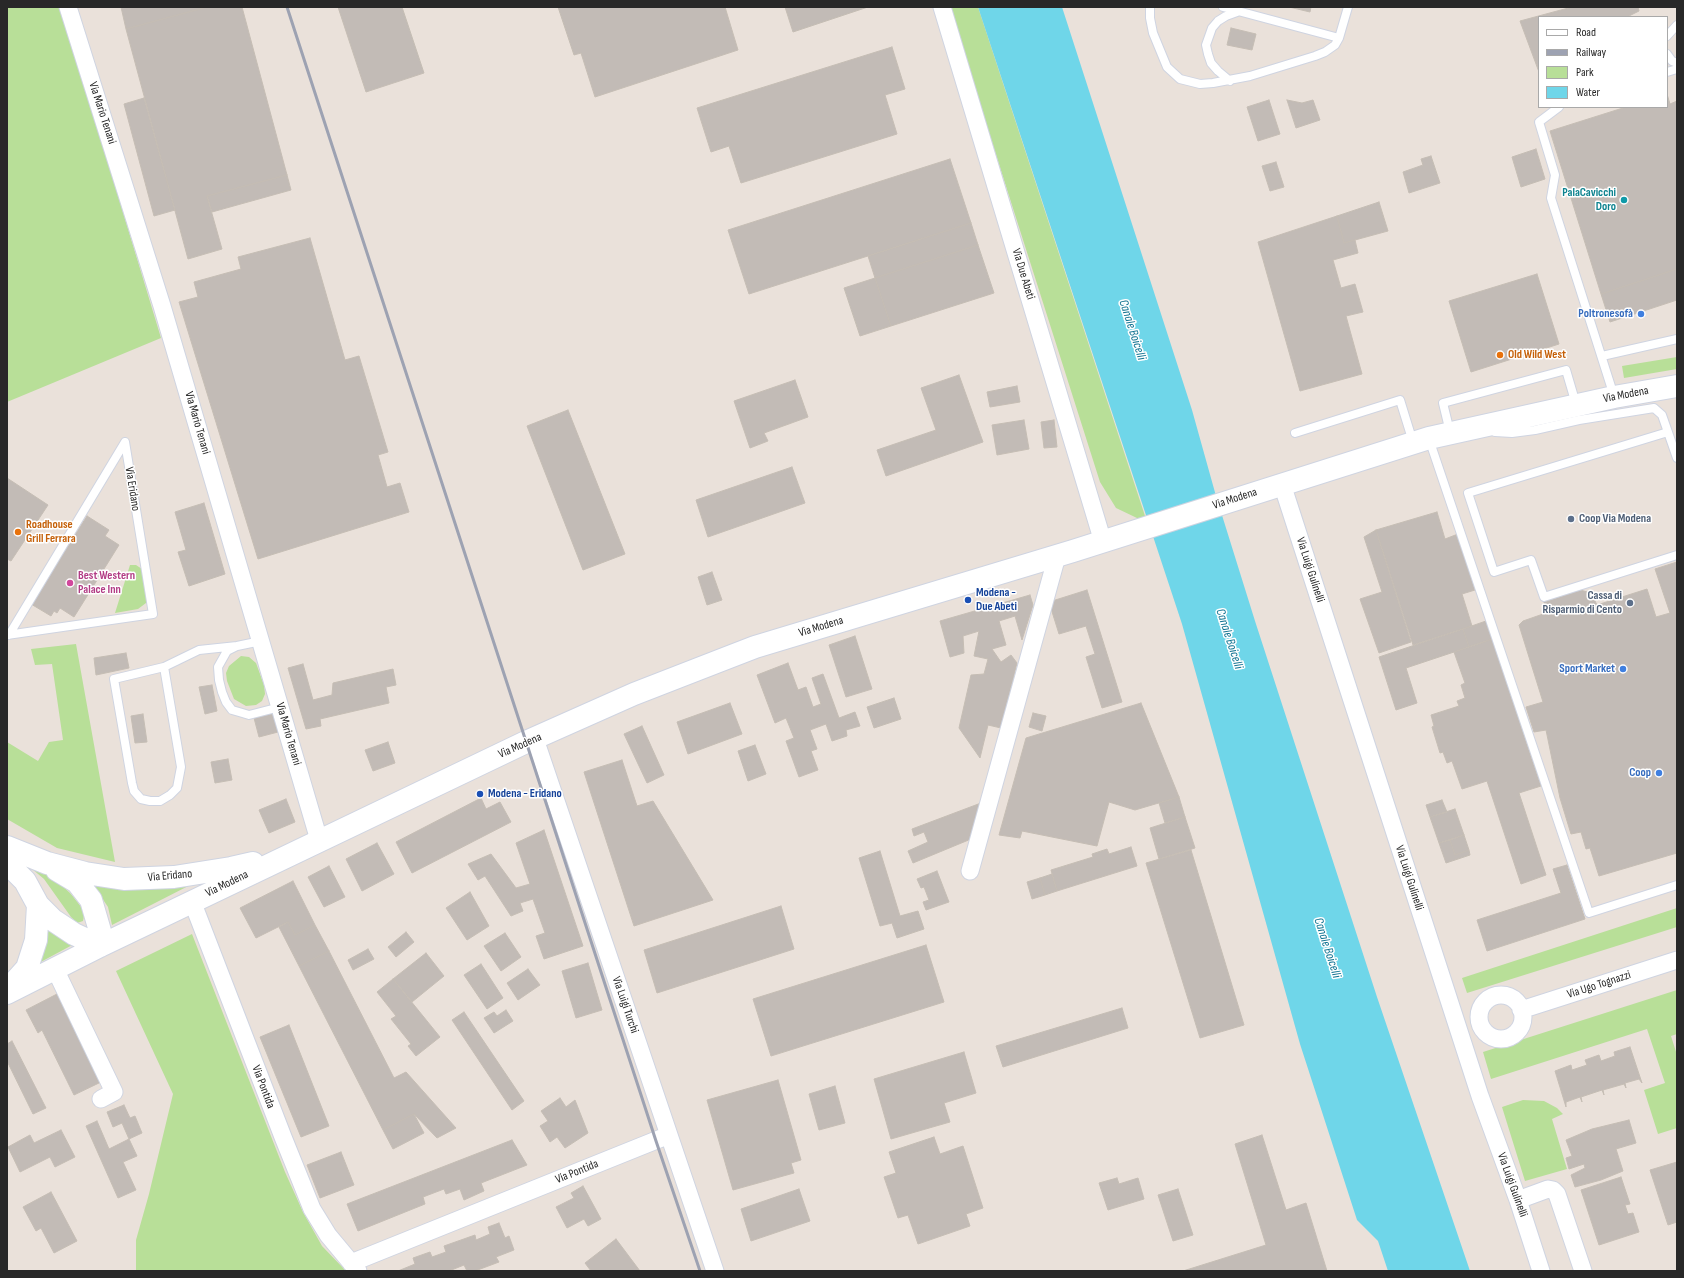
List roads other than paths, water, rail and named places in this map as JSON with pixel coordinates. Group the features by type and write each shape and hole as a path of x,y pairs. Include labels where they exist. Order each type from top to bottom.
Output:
{"main road":[{"name":"Via Modena","path":"7,993 192,901 535,739 640,691 755,648 1103,542 1421,441 1460,430 1576,405 1677,386"},
{"name":"Via Eridano","path":"7,846 47,863 85,873 124,879 174,877 231,868 293,853"},
{"path":"7,863 25,881 38,905 53,920 74,934 100,946"},
{"name":"Via Eridano","path":"47,863 77,882 91,900 100,931 100,946"},
{"path":"7,990 27,968 36,940 38,905"}],"street":[{"name":"Via Mario Tenani","path":"68,7 162,306 319,840"},
{"name":"Via Due Abeti","path":"942,7 1103,542"},
{"name":"Via Luigi Gulinelli","path":"1282,484 1477,1089 1518,1200 1541,1271"},
{"path":"970,871 1057,556"},
{"name":"Via Luigi Turchi","path":"535,739 715,1271"},
{"name":"Via Pontida","path":"192,901 282,1138 312,1210 328,1235 354,1267 669,1135"},
{"name":"Via Ugo Tognazzi","path":"1521,1010 1677,960"},
{"path":"55,969 114,1092 101,1098"},
{"path":"1518,1200 1548,1189 1553,1190 1557,1194 1583,1271"}],"lane":[{"path":"1150,7 1150,18 1160,53 1166,67 1180,79 1200,84 1230,81 1315,56 1335,45 1339,38 1348,7"},
{"path":"1223,7 1339,38"},
{"path":"1230,81 1211,63 1206,45 1212,28 1218,21 1226,16 1238,12"},
{"path":"1668,34 1677,25"},
{"path":"1668,55 1672,61 1677,63"},
{"path":"1558,108 1539,122 1555,175 1551,198 1614,397"},
{"path":"1602,356 1677,339"},
{"path":"1576,405 1566,370 1443,404 1460,430 1512,433 1654,408 1662,415 1676,454"},
{"path":"1295,433 1400,400 1421,441 1589,913 1677,885"},
{"path":"1668,432 1468,493 1494,572 1531,560 1544,597 1677,555"},
{"name":"Via Eridano","path":"124,442 153,614 8,635 21,615 124,442"},
{"path":"164,667 181,767 177,788 174,792 160,801 150,801 141,799 134,791 114,678 164,667 199,650 237,646 261,641"},
{"path":"237,646 227,651 218,667 219,680 226,702 232,710 249,714 280,707"}],"water":[{"name":"Canale Boicelli","path":"978,7 1062,7 1192,410 1216,496 1255,621 1377,997 1470,1271 1388,1271 1378,1241 1357,1220 1300,1044 1182,624"}],"railway":[{"path":"287,7 656,1141 700,1271"}],"place":[{"name":"PalaCavicchi Doro","path":"1624,200"},
{"name":"Poltronesofà","path":"1641,314"},
{"name":"Old Wild West","path":"1500,355"},
{"name":"Coop Via Modena","path":"1571,519"},
{"name":"Roadhouse Grill Ferrara","path":"18,532"},
{"name":"Best Western Palace Inn","path":"70,583"},
{"name":"Modena - Due Abeti","path":"968,600"},
{"name":"Cassa di Risparmio di Cento","path":"1630,603"},
{"name":"Sport Market","path":"1623,669"},
{"name":"Coop","path":"1659,773"},
{"name":"Modena - Eridano","path":"480,794"}]}
